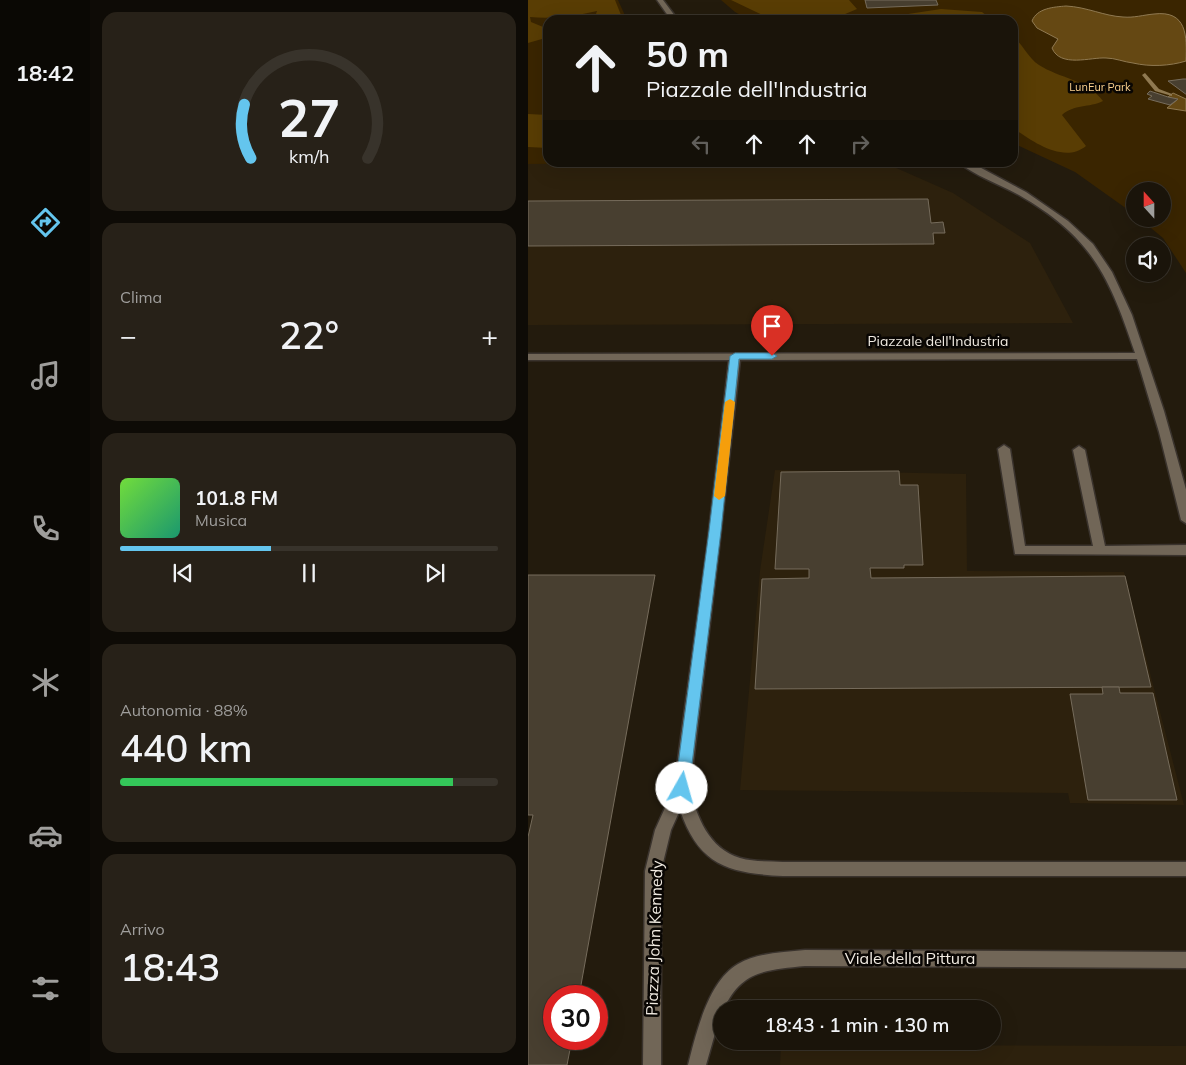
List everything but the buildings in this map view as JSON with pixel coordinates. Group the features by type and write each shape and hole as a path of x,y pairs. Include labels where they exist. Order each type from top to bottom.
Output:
{"street":[{"path":"660,0 672,15"},
{"path":"971,167 1036,201 1079,235 1106,268 1117,288 1141,356 1170,449 1186,520"},
{"name":"Piazza John Kennedy","path":"652,1065 652,871 663,830 682,788 735,356"},
{"name":"Piazzale dell'Industria","path":"528,357 1141,356"},
{"path":"1004,449 1019,552 1186,550"},
{"path":"1079,450 1100,551"},
{"path":"682,788 694,828 706,844 716,854 746,866 782,869 1186,869"},
{"name":"Viale della Pittura","path":"697,1065 720,998 731,981 743,971 764,963 804,958 1186,960"}],"shaded area":[{"path":"528,0 615,0 621,15 596,15 597,11 575,15 530,17 531,22 543,27 543,37 528,43"},
{"path":"731,0 849,0 857,9 843,15 762,15"},
{"path":"1066,6 1123,17 1154,14 1173,16 1183,27 1186,43 1186,61 1167,65 1153,65 1109,58 1069,60 1062,58 1052,48 1058,39 1037,28 1032,21 1042,11"},
{"path":"941,9 982,12 986,15 857,15 908,14"},
{"path":"1018,42 1039,65 1089,88 1103,101 1072,109 1062,115 1086,146 1077,151 1059,152 1039,145 1018,131"},
{"path":"1173,93 1186,99 1186,111 1167,108 1177,100 1168,97"},
{"path":"528,114 543,115 543,148 528,147"},
{"path":"528,164 543,164 543,167 894,167 953,193 1030,243 1073,323 528,325"},
{"path":"775,470 966,474 967,571 1124,572 1184,805 1070,803 1068,793 740,790 760,571"},
{"path":"1001,1046 1186,1046 1187,1065 780,1065 781,1050 1001,1050"}],"green space":[{"path":"528,0 618,0 625,15 543,15 543,164 528,164"},
{"name":"LunEur Park","path":"721,0 1186,0 1186,273 1171,250 1171,237 1162,237 1151,228 1171,227 1171,182 1126,182 1126,208 1075,172 1018,145 1018,15 741,15"}],"waterway":[{"path":"1145,75 1157,90 1170,95"}],"slow traffic":[{"path":"719,496 730,402"}],"route":[{"path":"682,788 735,356 772,356"}]}
